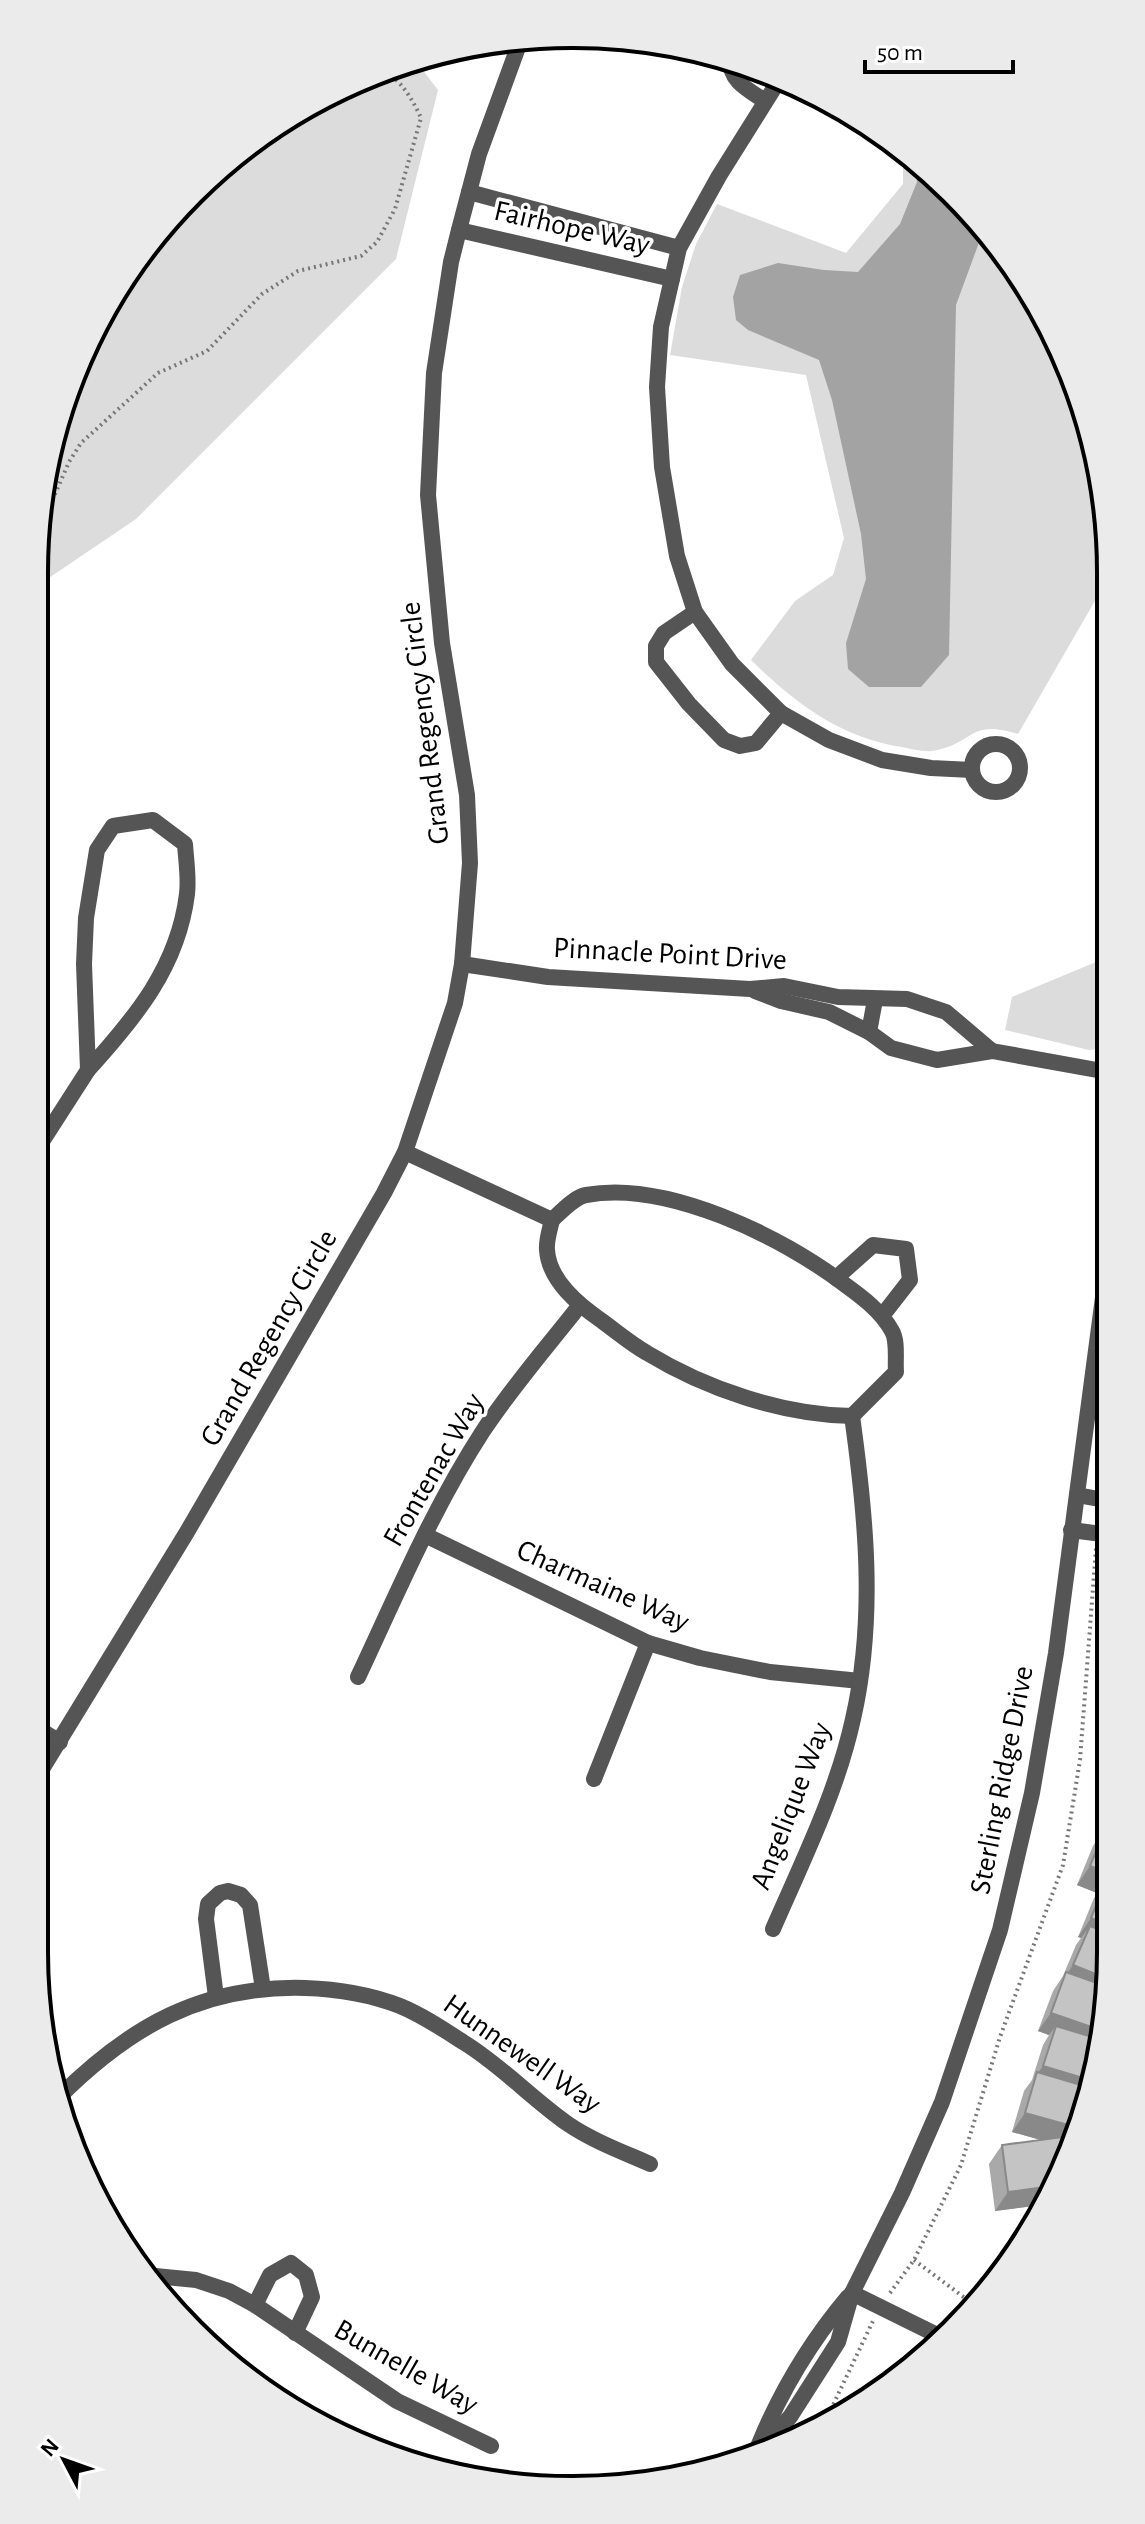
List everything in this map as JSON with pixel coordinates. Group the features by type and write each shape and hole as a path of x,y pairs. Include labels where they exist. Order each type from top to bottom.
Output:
{"street":[{"name":"Grand Regency Circle","path":"48,1759 329,1291 405,1152 455,1003 462,964 470,863 467,795 442,643 428,495 434,373 451,262 479,154 513,51"},
{"path":"732,73 740,84 765,101"},
{"path":"774,88 679,248 661,327 657,387 661,454 677,556 695,612 732,664 781,713 829,740 882,760 931,768 972,770"},
{"name":"Fairhope Way","path":"469,192 679,248"},
{"name":"Fairhope Way","path":"459,230 672,279"},
{"path":"695,612 664,633 656,646 656,662 689,704 724,740 740,746 756,743 781,713"},
{"path":"48,1132 88,1070 143,1006 166,970 188,893 185,844 153,820 113,826 97,850 86,918 88,1070"},
{"name":"Pinnacle Point Drive","path":"462,964 548,977 750,989 784,986 838,997 907,999 946,1012 992,1051"},
{"path":"750,989 781,1001 829,1012 869,1032 891,1048 937,1060 992,1051 1097,1070"},
{"path":"869,1032 875,1000"},
{"path":"405,1152 552,1220"},
{"path":"618,1192 652,1197 726,1218 792,1249 836,1278 882,1316 894,1334 896,1372 852,1416 829,1415 766,1402 697,1379 646,1353 580,1305 558,1280 546,1251 552,1220 581,1196 618,1192"},
{"path":"836,1278 873,1245 906,1249 910,1280 882,1316"},
{"name":"Frontenac Way","path":"358,1677 425,1535 483,1431 580,1305"},
{"name":"Sterling Ridge Drive","path":"772,2436 790,2417 838,2342 852,2293 902,2193 942,2102 1000,1930 1032,1793 1056,1653 1097,1343"},
{"name":"Angelique Way","path":"773,1929 827,1807 853,1720 860,1681 867,1580 864,1515 852,1416"},
{"path":"1077,1495 1097,1499"},
{"path":"1071,1530 1097,1533"},
{"name":"Charmaine Way","path":"425,1535 648,1643 700,1658 770,1672 860,1681"},
{"path":"594,1779 648,1643"},
{"path":"48,1735 60,1742"},
{"path":"216,1997 206,1911 213,1897 228,1891 241,1895 250,1905 263,1989"},
{"name":"Hunnewell Way","path":"67,2090 104,2054 133,2034 181,2009 216,1997 263,1989 351,1992 402,2007 467,2044 570,2125 595,2140 650,2164"},
{"name":"Bunnelle Way","path":"255,2305 270,2275 291,2263 306,2275 312,2297 295,2333"},
{"name":"Bunnelle Way","path":"161,2277 196,2280 229,2291 255,2305 397,2401 491,2446"},
{"path":"852,2293 932,2333"}],"path":[{"path":"53,499 81,443 158,373 207,351 262,294 298,271 361,256 377,242 395,209 421,118 413,101 395,79"},
{"path":"914,2260 966,2298"}],"shaded area":[{"path":"423,70 438,90 396,259 136,519 48,579 52,504 66,437 88,372 136,281 178,227 253,156 310,118 341,102"},
{"path":"898,161 967,227 989,253 1027,310 1057,372 1079,437 1093,504 1096,538 1097,597 1018,734 990,729 932,751 879,742 838,727 801,704 751,660 795,601 833,575 844,538 806,375 670,355 682,287 696,244 717,204 846,253 903,184 903,166"},
{"path":"916,177 979,242 956,305 949,655 921,687 869,687 848,669 846,643 866,579 861,534 832,400 819,360 748,330 736,320 733,297 740,275 778,263 858,272 900,224 917,182"},
{"path":"1097,962 1097,1049 1089,1050 1005,1030 1012,997"}],"building":[{"path":"1097,1849 1097,1869 1090,1866"},
{"path":"1097,1903 1097,1921 1091,1918"},
{"path":"1090,1926 1097,1929 1096,1974 1073,1965"},
{"path":"1066,1972 1096,1983 1092,2027 1051,2013"},
{"path":"1056,2026 1090,2036 1081,2077 1043,2066"},
{"path":"1037,2072 1080,2085 1067,2125 1025,2113"},
{"path":"1063,2137 1041,2188 1008,2192 1002,2145"}]}
